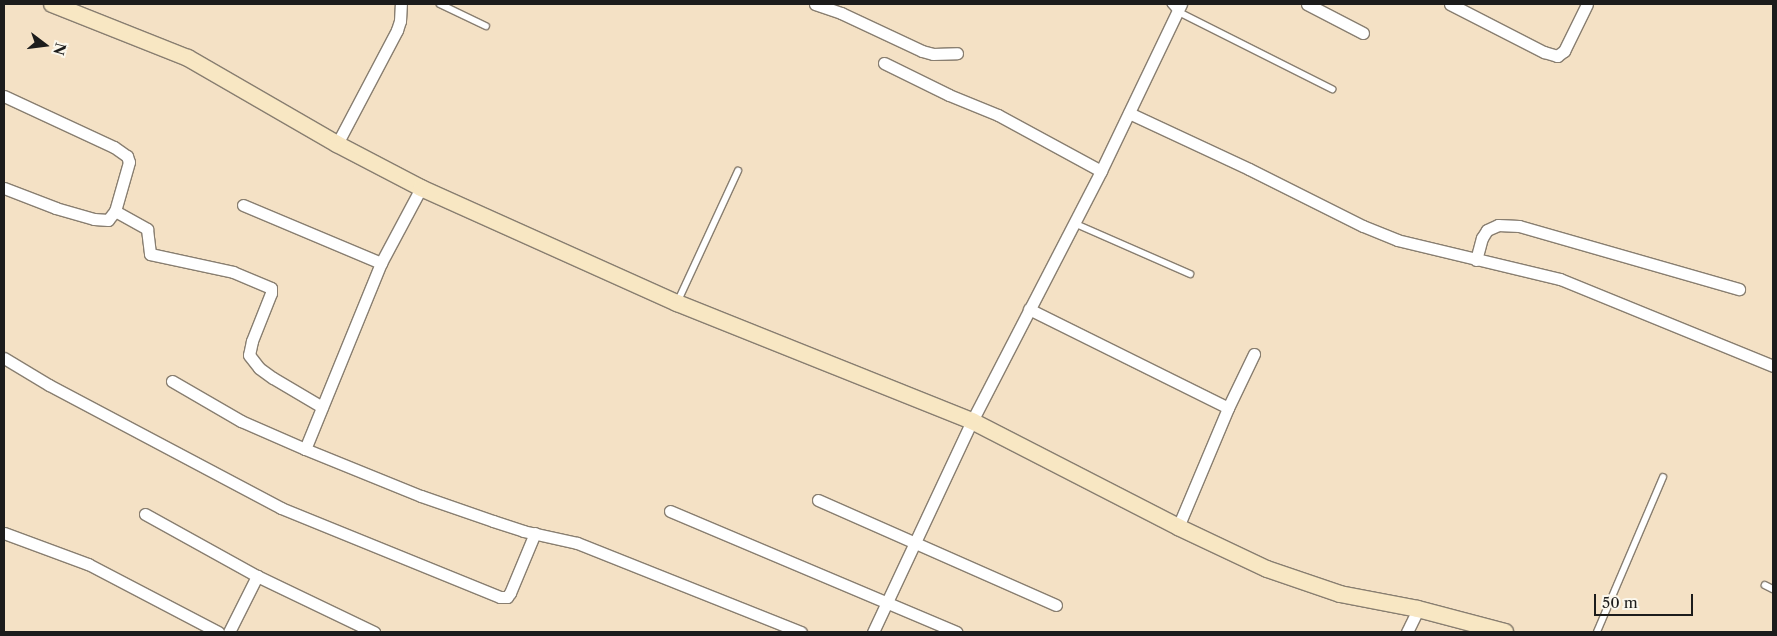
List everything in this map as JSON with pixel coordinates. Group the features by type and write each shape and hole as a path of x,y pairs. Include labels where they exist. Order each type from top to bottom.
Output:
{"main road":[{"path":"52,4 188,58 337,144 421,188 677,303 972,421 1178,527 1268,568 1340,594 1418,609 1486,629 1505,632"}],"street":[{"path":"337,144 397,30 401,4"},
{"path":"815,4 841,13 922,51 933,54 957,53"},
{"path":"1307,4 1363,33"},
{"path":"1450,4 1544,52 1557,56 1564,51 1587,4"},
{"path":"873,632 972,421 1101,171 1177,6"},
{"path":"884,63 949,95 998,115 1101,171"},
{"path":"4,96 114,147 127,156 129,168 115,211 108,220 99,220 56,208 4,188"},
{"path":"1128,113 1249,169 1363,226 1397,240 1560,280 1773,366"},
{"path":"305,449 381,263 421,188"},
{"path":"243,205 381,263"},
{"path":"115,211 147,229 150,254 233,272 271,288 271,293 252,341 249,355 259,368 273,378 322,407"},
{"path":"1476,260 1482,238 1487,230 1498,225 1519,226 1739,289"},
{"path":"1029,308 1228,408"},
{"path":"1178,527 1228,408 1254,354"},
{"path":"4,358 49,385 281,508 500,597 507,598 510,593 535,533"},
{"path":"172,381 241,421 421,496 535,533 577,543 801,632"},
{"path":"818,500 1056,605"},
{"path":"670,511 957,632"},
{"path":"145,514 257,576 374,632"},
{"path":"4,533 88,564 218,632"},
{"path":"229,632 257,576"},
{"path":"1408,632 1418,609"}],"lane":[{"path":"440,4 486,26"},
{"path":"1177,6 1332,89"},
{"path":"677,303 738,171"},
{"path":"1074,223 1190,274"},
{"path":"1598,632 1662,477"},
{"path":"1765,585 1773,589"}]}
